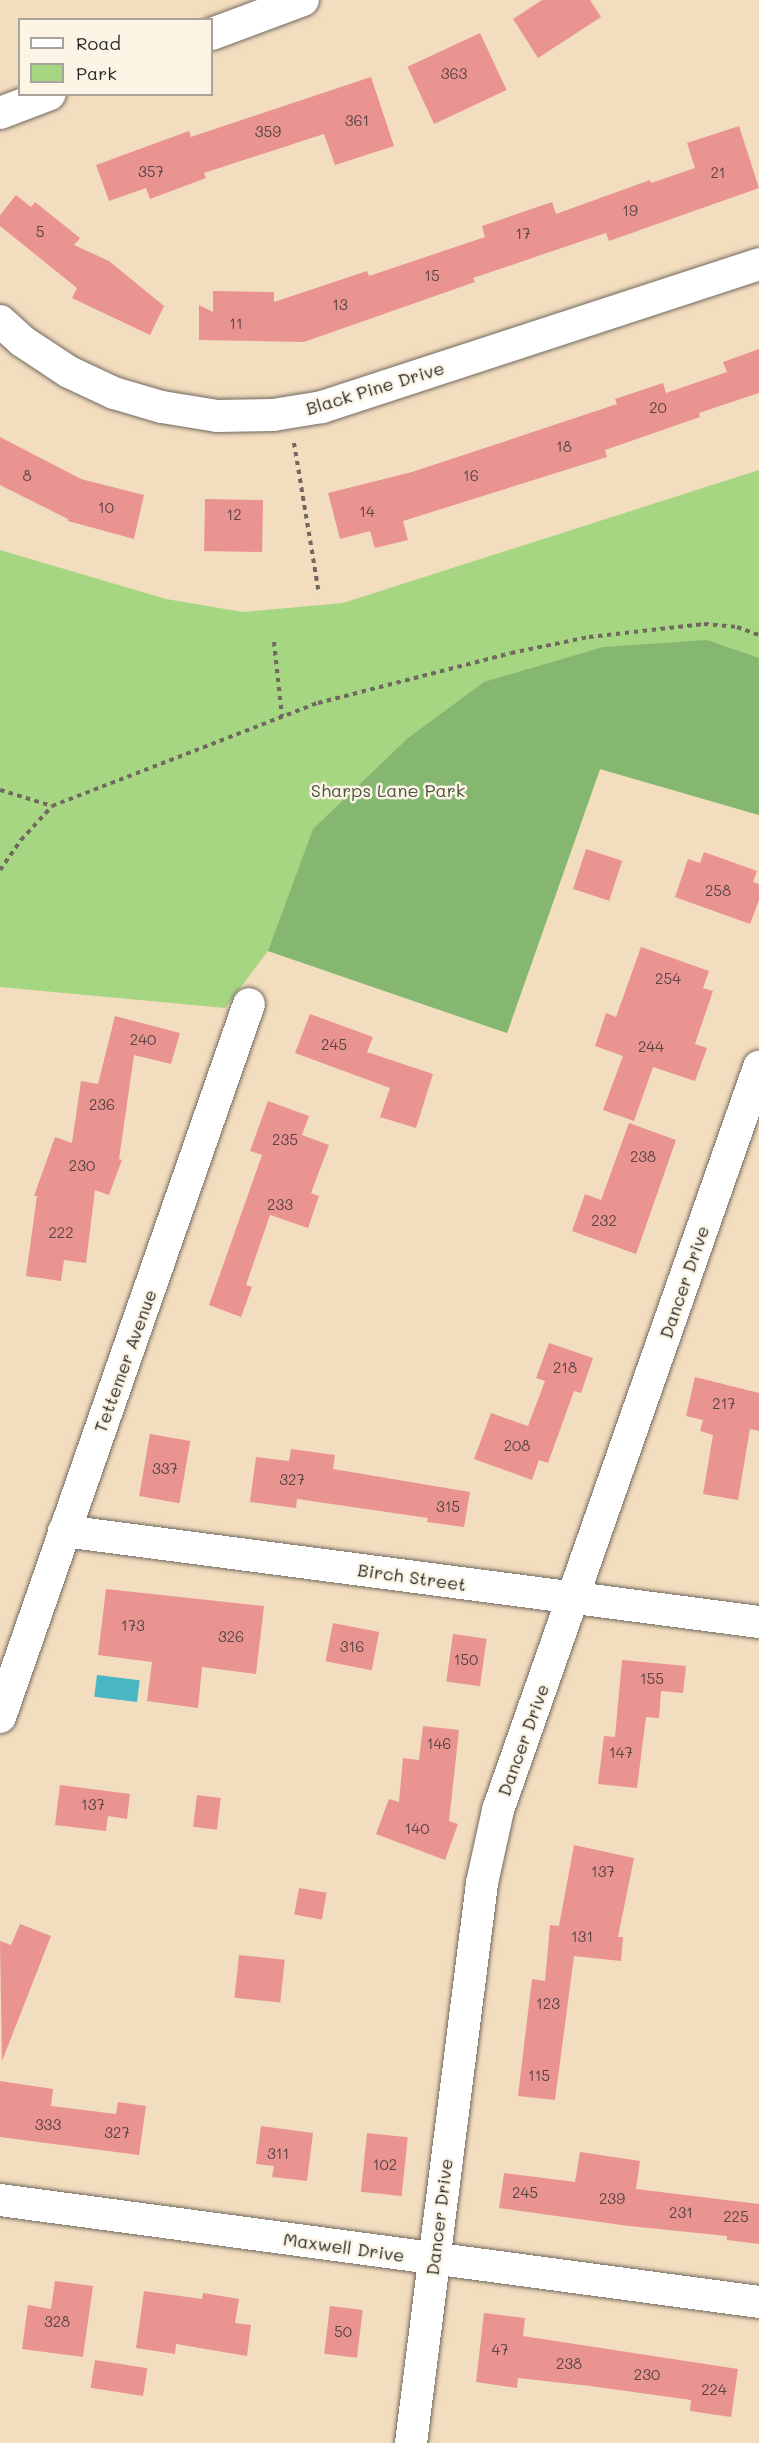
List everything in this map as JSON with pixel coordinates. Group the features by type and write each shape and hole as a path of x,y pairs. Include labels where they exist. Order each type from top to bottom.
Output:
{"street":[{"path":"213,33 252,9 303,0"},
{"path":"0,113 45,96"},
{"name":"Black Pine Drive","path":"0,321 22,341 69,372 123,396 162,407 217,416 273,415 322,407 759,264"},
{"name":"Tettemer Avenue","path":"0,1717 249,1004"},
{"name":"Dancer Drive","path":"411,2443 482,1883 498,1810 759,1067"},
{"name":"Birch Street","path":"64,1531 759,1622"},
{"name":"Maxwell Drive","path":"0,2200 759,2302"}],"path":[{"path":"290,412 319,594"},
{"path":"0,870 21,840 52,806 318,703 511,653 589,637 704,624 737,627 759,635"},
{"path":"274,642 282,717"},
{"path":"0,790 52,806"}],"green space":[{"name":"Sharps Lane Park","path":"759,470 759,815 600,769 507,1033 268,951 225,1008 0,987 0,550 166,599 243,612 343,603"},
{"path":"707,640 759,658 759,815 600,769 507,1033 268,951 313,829 408,738 484,682 603,647"}],"water":[{"path":"97,1675 140,1680 137,1702 94,1697"}],"building":[{"path":"542,0 590,0 601,17 538,58 513,19"},
{"path":"480,33 507,90 434,124 407,67"},
{"path":"371,77 394,146 335,165 324,134 204,173 206,178 150,199 146,188 109,201 96,165 189,131 191,137"},
{"path":"739,126 759,188 609,241 606,233 473,278 475,282 304,342 199,340 199,305 213,312 213,291 274,292 274,302 367,271 369,276 485,237 482,226 552,202 556,214 650,180 651,183 695,168 687,143"},
{"path":"16,195 31,207 35,202 80,238 74,245 109,261 164,306 150,335 72,298 77,288 0,226 0,215"},
{"path":"759,349 759,393 699,413 700,417 605,450 607,457 403,521 408,540 375,548 370,531 340,539 328,493 412,472 617,404 615,399 663,383 666,393 727,372 723,362"},
{"path":"0,437 81,479 144,495 134,539 68,521 0,485"},
{"path":"205,499 263,500 262,552 204,551"},
{"path":"586,849 622,861 609,901 573,889"},
{"path":"704,852 757,871 753,882 759,884 759,900 750,924 675,897 688,859 700,863"},
{"path":"641,947 709,971 703,988 713,991 695,1044 707,1048 695,1081 653,1067 634,1121 603,1110 623,1056 595,1046 606,1013 616,1017"},
{"path":"310,1014 373,1037 367,1052 433,1074 416,1128 380,1117 390,1088 295,1053"},
{"path":"115,1016 180,1033 171,1064 134,1055 119,1159 122,1160 109,1195 95,1190 86,1263 64,1260 61,1281 26,1276 37,1196 34,1196 55,1137 72,1143 81,1081 98,1084"},
{"path":"268,1101 309,1116 302,1135 329,1145 311,1193 319,1196 308,1228 270,1215 246,1285 252,1287 241,1317 209,1305 262,1155 250,1151"},
{"path":"629,1123 676,1140 636,1254 572,1231 585,1194 601,1200"},
{"path":"549,1343 593,1358 581,1393 574,1391 548,1463 539,1460 532,1480 474,1459 491,1413 528,1426 545,1381 536,1378"},
{"path":"695,1377 759,1393 759,1431 750,1429 738,1500 703,1494 713,1435 700,1431 703,1420 686,1416"},
{"path":"150,1434 190,1441 179,1503 139,1496"},
{"path":"291,1449 335,1455 333,1469 470,1492 464,1527 427,1522 428,1518 297,1499 296,1508 250,1502 256,1457 289,1461"},
{"path":"106,1589 264,1606 256,1674 202,1667 198,1708 147,1701 152,1662 98,1655"},
{"path":"333,1623 379,1632 372,1670 326,1661"},
{"path":"453,1634 487,1639 480,1686 446,1682"},
{"path":"622,1660 686,1666 683,1693 661,1691 659,1718 646,1717 637,1788 598,1784 604,1736 615,1737"},
{"path":"423,1726 459,1730 449,1821 458,1824 445,1860 376,1834 389,1799 399,1802 403,1758 419,1760"},
{"path":"60,1785 130,1794 127,1819 108,1816 106,1831 55,1825"},
{"path":"197,1795 221,1798 217,1830 193,1827"},
{"path":"574,1845 634,1858 618,1937 623,1937 621,1961 574,1956 555,2100 518,2096 532,1979 545,1981 550,1925 559,1926"},
{"path":"299,1888 327,1893 322,1919 294,1915"},
{"path":"20,1924 51,1936 2,2061 0,1941 11,1945"},
{"path":"239,1955 285,1960 280,2003 235,1998"},
{"path":"0,2081 53,2089 51,2106 116,2114 118,2102 146,2106 139,2155 0,2137"},
{"path":"261,2126 313,2133 307,2181 272,2177 274,2166 256,2164"},
{"path":"367,2133 408,2137 402,2196 361,2192"},
{"path":"580,2152 640,2161 636,2189 759,2204 759,2244 727,2240 727,2236 629,2226 499,2208 504,2173 575,2182"},
{"path":"55,2281 93,2286 83,2357 22,2349 28,2305 51,2309"},
{"path":"144,2291 202,2299 203,2293 239,2299 235,2323 251,2325 247,2356 176,2344 175,2354 136,2348"},
{"path":"330,2306 363,2310 357,2358 324,2354"},
{"path":"484,2313 525,2318 523,2336 738,2369 731,2417 690,2411 691,2400 590,2386 518,2378 517,2388 476,2382"},
{"path":"95,2360 147,2368 143,2396 91,2388"}]}
